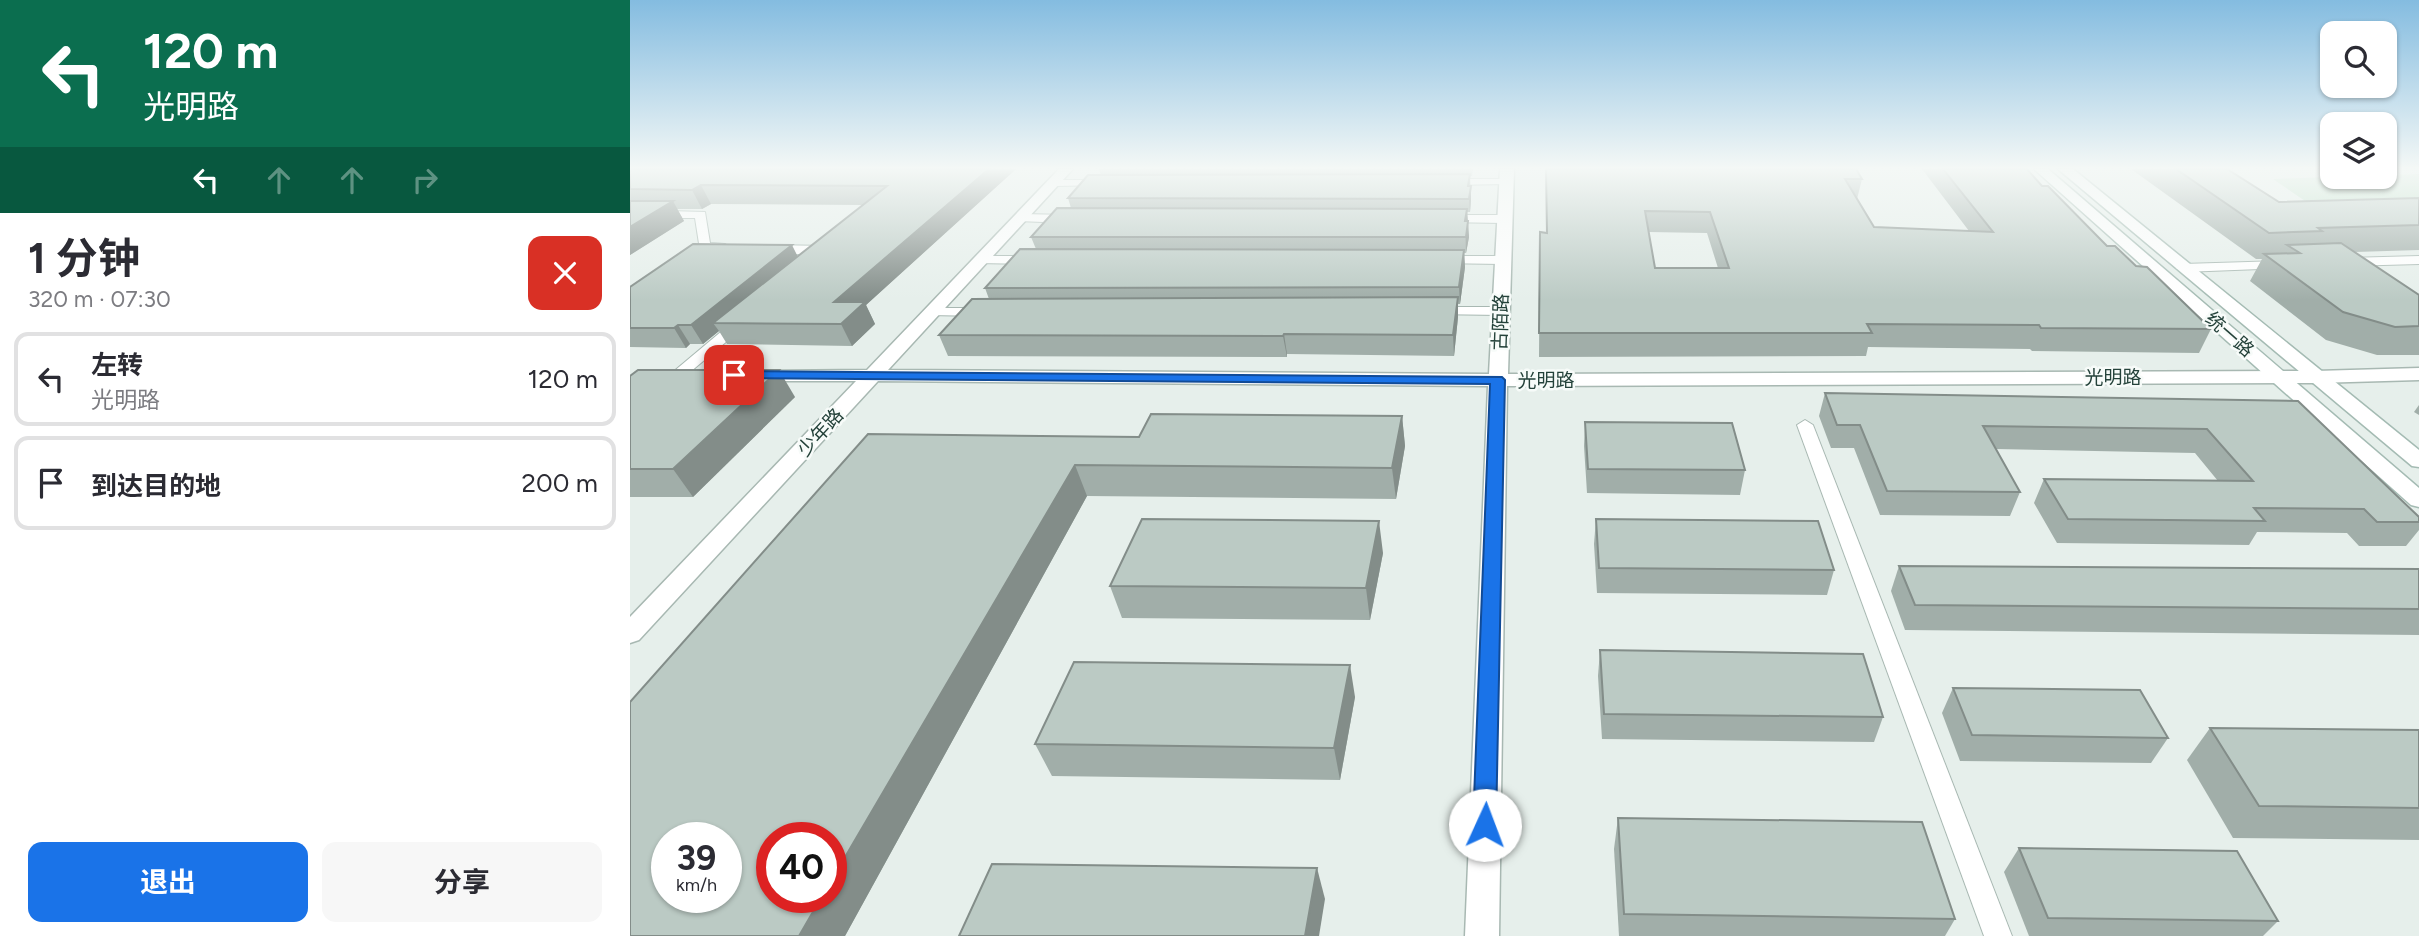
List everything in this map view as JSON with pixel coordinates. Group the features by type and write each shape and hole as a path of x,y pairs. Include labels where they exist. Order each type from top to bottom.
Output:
{"street":[{"name":"少年路","path":"630,633 1026,213"},
{"name":"古陌路","path":"1482,936 1497,380 1504,213"},
{"name":"统一路","path":"2091,213 2419,500"},
{"name":"统一路","path":"2117,213 2419,461"},
{"name":"光明路","path":"734,375 1497,380 2316,377 2419,374"},
{"path":"654,375 706,375"}],"lane":[{"path":"630,214 701,215 704,247 828,250 806,268"},
{"path":"1021,218 1090,219"},
{"path":"1435,219 1504,219"},
{"path":"981,260 1050,260"},
{"path":"1420,260 1502,260"},
{"path":"2336,263 2419,260"},
{"path":"2183,268 2294,264"},
{"path":"1418,311 1500,310"},
{"path":"933,312 1003,312"},
{"path":"678,375 753,313"},
{"path":"1805,425 1998,936"}],"building":[{"path":"630,213 654,213 630,227"},
{"path":"853,213 938,213 834,302 865,302 841,324 713,323"},
{"path":"1053,213 1466,213 1465,221 1468,221 1466,237 1031,237"},
{"path":"1547,213 1645,213 1655,268 1729,268 1710,213 1865,213 1874,227 1993,232 1978,213 2074,213 2107,246 2115,246 2136,266 2147,267 2211,329 1867,324 1872,333 1539,333 1540,232 1547,233"},
{"path":"2239,213 2419,213 2419,225 2318,228 2322,231 2269,233"},
{"path":"2341,243 2419,295 2419,326 2395,327 2343,312 2264,254 2300,253 2287,245"},
{"path":"693,244 792,245 691,325 678,325 674,328 630,328 630,287"},
{"path":"1020,249 1464,250 1459,287 985,288"},
{"path":"1458,297 1453,335 939,335 972,299"},
{"path":"638,370 779,370 673,469 630,469 630,376"},
{"path":"1825,393 2298,401 2419,517 2419,522 2377,522 2364,509 2254,508 2265,521 2068,519 2044,479 2253,481 2207,429 1983,426 2020,492 1887,491 1860,425 1837,425"},
{"path":"1151,414 1402,416 1392,468 1075,465 847,854 847,822 756,822 756,913 812,913 799,936 630,936 630,702 868,434 1139,437"},
{"path":"1585,422 1732,423 1745,470 1588,469"},
{"path":"1142,519 1379,521 1366,588 1110,586"},
{"path":"1596,519 1818,521 1834,570 1599,568"},
{"path":"1899,566 2419,569 2419,609 1915,605"},
{"path":"1600,650 1863,654 1883,717 1604,714"},
{"path":"1074,662 1350,665 1334,748 1035,744"},
{"path":"1953,688 2140,690 2168,738 1972,735"},
{"path":"2210,728 2419,730 2419,808 2259,806"},
{"path":"1618,818 1922,822 1955,919 1624,914"},
{"path":"2019,848 2237,851 2278,921 2048,918"},
{"path":"992,864 1317,868 1305,936 959,936"}],"route":[{"path":"734,375 1497,380 1485,825"}]}
